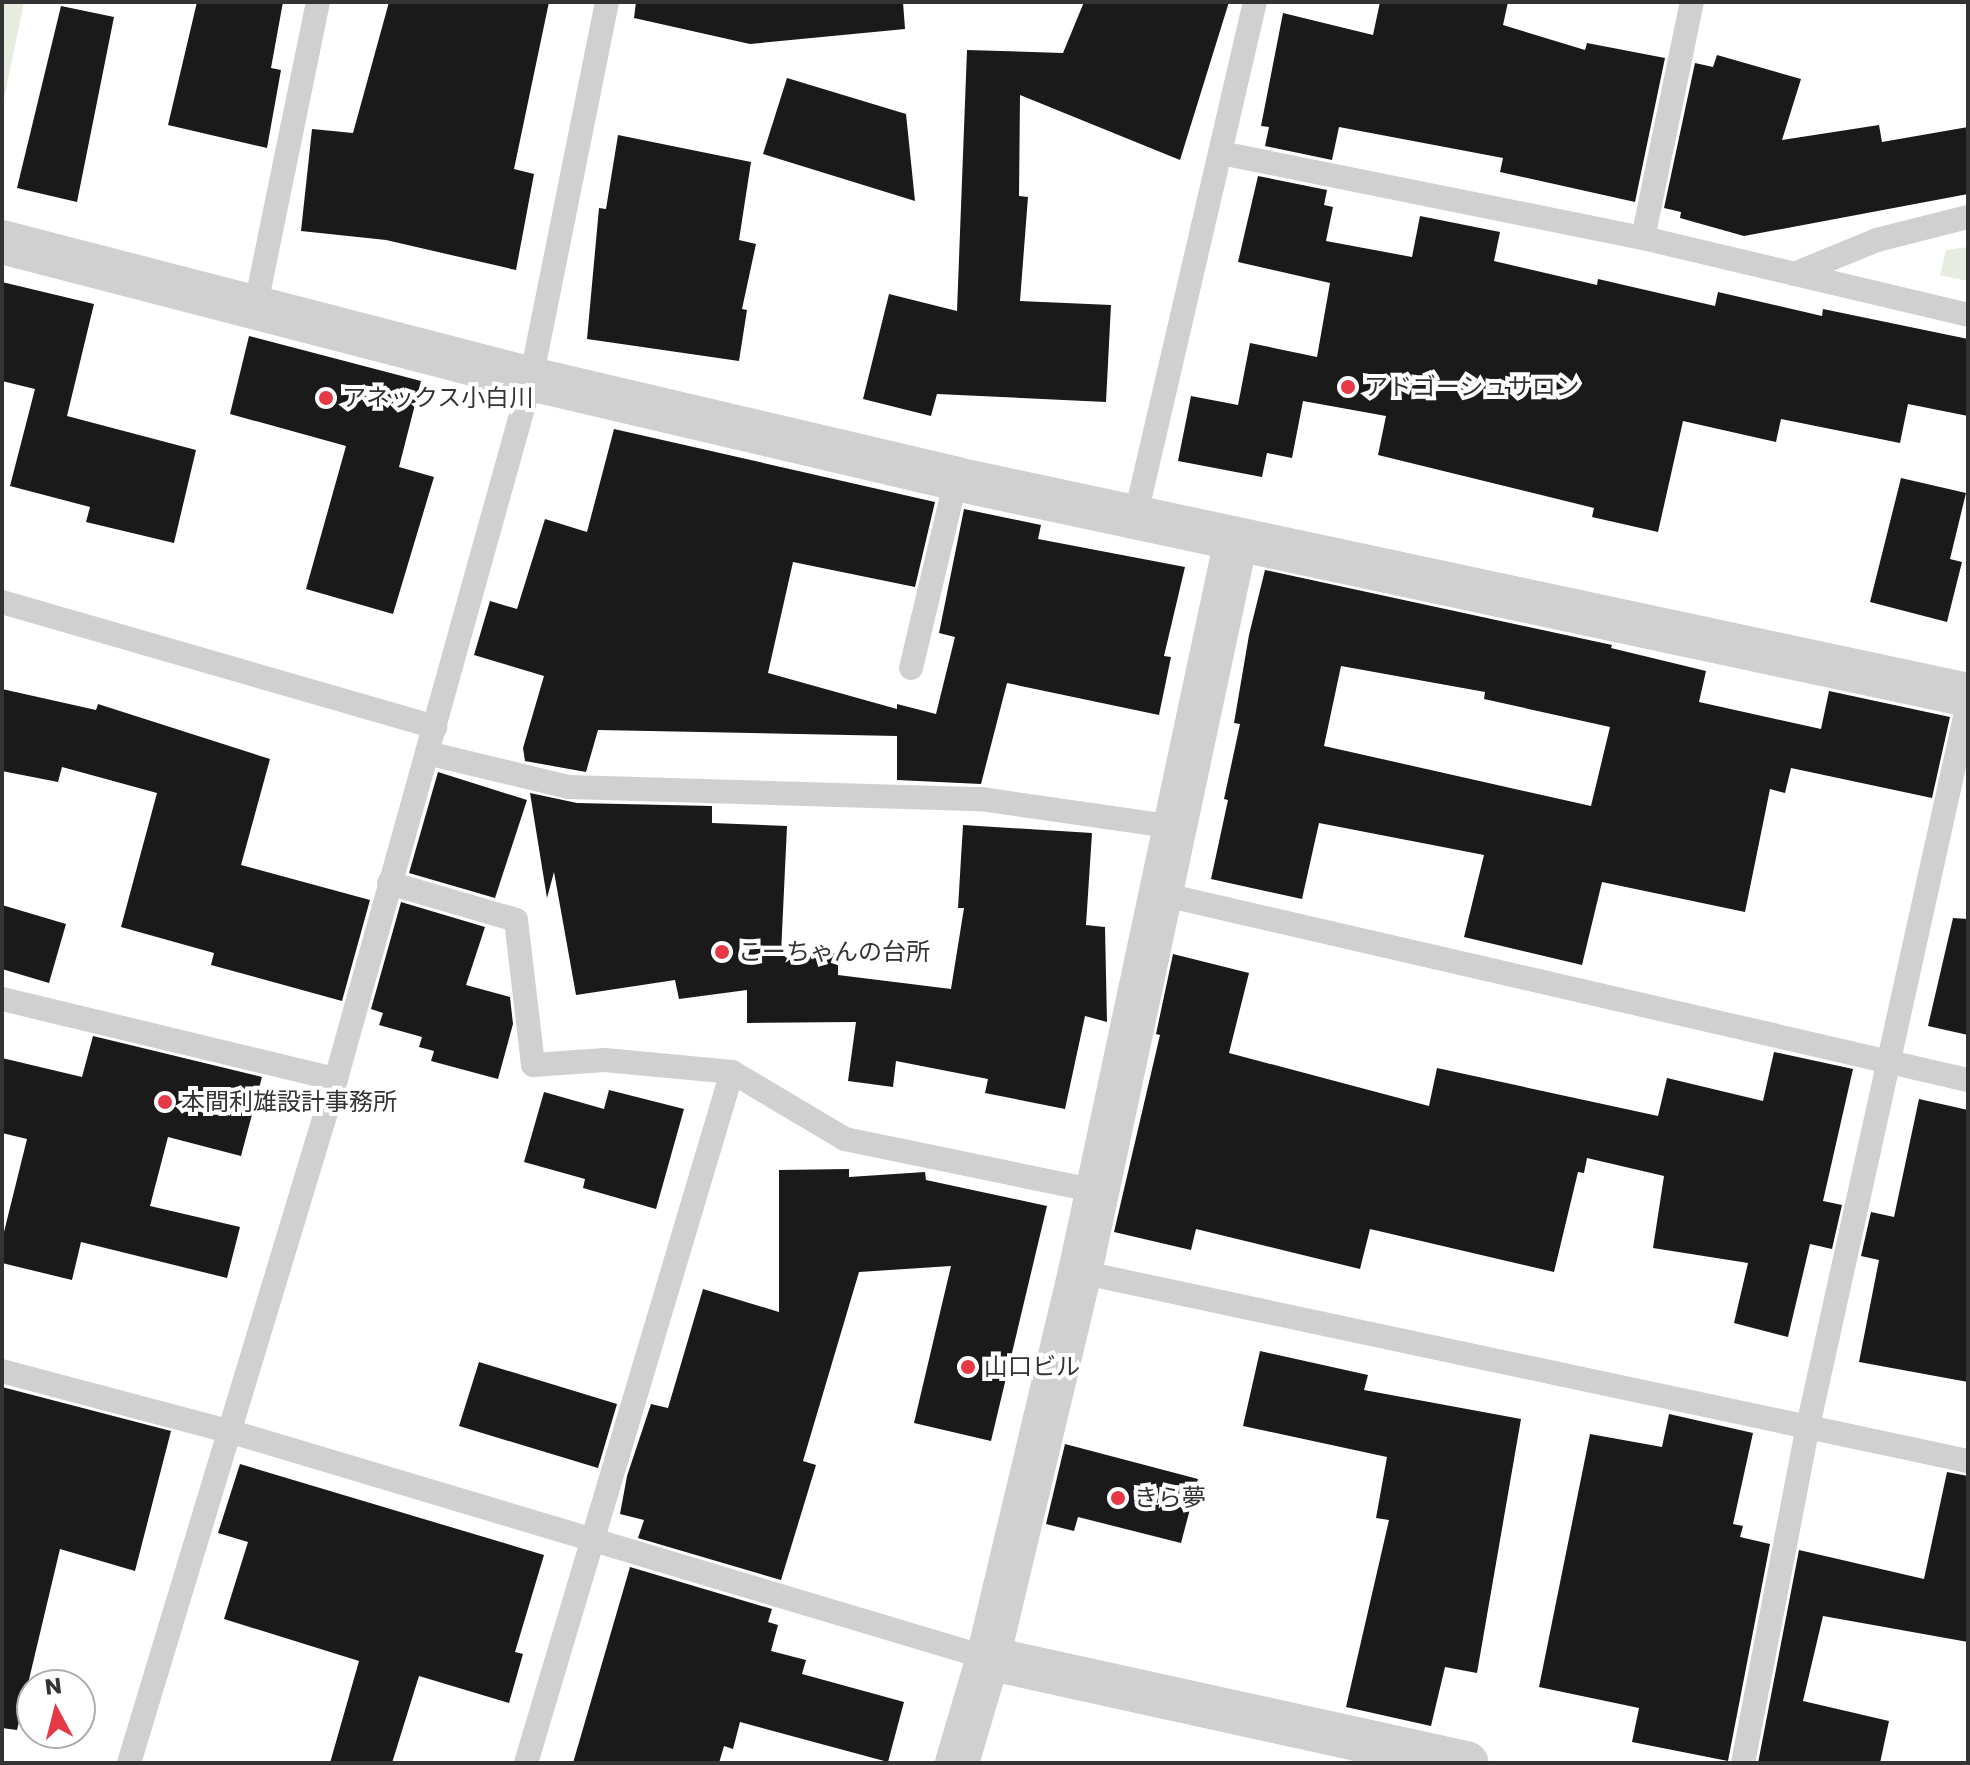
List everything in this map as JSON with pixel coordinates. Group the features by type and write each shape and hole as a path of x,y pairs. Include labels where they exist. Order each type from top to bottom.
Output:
{"street":[{"path":"2,242 256,304 531,379 956,479 1136,514 1236,540 1968,695"},
{"path":"957,1763 988,1658 1080,1272 1236,540"},
{"path":"988,1658 1467,1763"}],"lane":[{"path":"256,304 318,2"},
{"path":"129,1763 232,1432 336,1079 531,379 607,2"},
{"path":"1136,514 1255,2"},
{"path":"1643,238 1692,2"},
{"path":"1221,153 1643,238 1968,315"},
{"path":"1794,274 1877,240 1968,217"},
{"path":"911,668 956,479"},
{"path":"2,602 435,727"},
{"path":"1743,1763 1808,1426 1968,703"},
{"path":"427,753 569,787 981,799 1176,827"},
{"path":"389,883 516,920 533,1065 605,1060 732,1072 845,1139 1097,1191"},
{"path":"1161,894 1968,1080"},
{"path":"2,999 336,1079"},
{"path":"526,1763 732,1072"},
{"path":"1080,1272 1968,1461"},
{"path":"2,1371 232,1432 988,1658"}],"shaded area":[{"path":"2,2 24,3 2,108"},
{"path":"1968,247 1968,281 1940,275 1946,250"}],"building":[{"path":"197,2 283,2 271,68 281,70 267,148 168,125"},
{"path":"389,2 549,2 514,169 534,174 516,270 386,240 301,231 312,129 353,133"},
{"path":"636,2 903,2 905,29 750,44 634,18"},
{"path":"1084,2 1229,2 1180,160 1020,95 1019,196 1028,197 1020,301 1111,305 1106,402 937,394 931,416 863,399 889,294 957,311 967,50 1063,53"},
{"path":"1380,2 1508,2 1503,25 1585,50 1587,43 1665,58 1635,202 1500,172 1503,158 1339,127 1332,160 1265,146 1269,127 1261,126 1283,13 1373,35"},
{"path":"61,6 114,17 77,202 17,188"},
{"path":"1717,55 1801,79 1782,140 1879,125 1882,142 1968,127 1968,194 1744,236 1680,218 1681,212 1664,208 1695,63 1713,67"},
{"path":"787,78 906,114 915,201 763,154"},
{"path":"618,135 751,162 739,240 756,244 742,309 747,310 739,361 587,339 599,208 606,209"},
{"path":"1258,176 1327,190 1324,205 1333,207 1326,241 1412,257 1420,216 1500,232 1494,261 1597,285 1598,279 1715,306 1718,292 1822,316 1823,309 1968,339 1968,416 1908,404 1900,443 1781,419 1776,442 1683,421 1658,532 1592,517 1594,508 1378,455 1386,416 1303,401 1292,458 1267,453 1262,477 1178,461 1191,396 1238,405 1250,343 1317,357 1330,283 1238,262"},
{"path":"2,282 94,304 67,416 196,450 174,543 86,522 90,507 10,486 35,389 2,381"},
{"path":"249,336 421,381 399,467 434,477 393,614 306,589 346,446 230,414"},
{"path":"614,429 935,502 915,587 793,562 768,673 897,709 897,704 936,714 955,637 939,633 964,509 1041,525 1038,539 1185,567 1164,656 1171,657 1159,715 1007,683 981,784 897,780 897,736 598,730 586,772 525,761 523,748 544,676 474,655 490,601 517,609 545,519 587,532"},
{"path":"1901,478 1966,493 1950,559 1962,562 1947,622 1870,602"},
{"path":"1265,570 1612,645 1611,648 1706,671 1699,702 1821,729 1829,691 1950,717 1932,798 1791,768 1785,793 1770,789 1745,912 1602,882 1582,965 1464,937 1484,855 1319,823 1302,899 1211,879 1240,724 1234,723 1249,635","holes":["1341,666 1485,692 1484,699 1610,727 1591,806 1324,746"]},
{"path":"2,689 96,710 98,704 270,759 241,865 370,900 342,1001 211,965 214,953 121,927 157,793 62,767 58,782 2,771"},
{"path":"438,772 527,800 495,898 409,873"},
{"path":"530,793 577,803 712,806 712,823 787,826 781,954 838,953 838,975 951,989 964,908 958,908 963,825 1092,833 1086,925 1105,927 1107,1022 1085,1016 1065,1109 985,1093 988,1079 896,1061 893,1087 848,1081 856,1022 747,1023 747,990 679,999 675,980 576,995 554,872 547,898"},
{"path":"401,902 485,927 466,985 510,997 513,1024 498,1079 431,1061 434,1051 419,1047 422,1037 379,1025 383,1013 371,1009"},
{"path":"2,905 66,924 49,983 2,969"},
{"path":"1953,918 1968,919 1968,1035 1928,1026"},
{"path":"1173,954 1249,973 1229,1053 1429,1106 1437,1068 1658,1116 1667,1078 1763,1101 1774,1052 1853,1069 1823,1201 1842,1205 1832,1249 1810,1244 1788,1337 1734,1323 1748,1263 1653,1248 1664,1176 1587,1158 1584,1173 1578,1172 1554,1272 1370,1229 1360,1269 1196,1229 1191,1250 1114,1232 1160,1035 1156,1034"},
{"path":"93,1036 262,1077 241,1156 168,1137 150,1206 240,1227 227,1278 81,1242 72,1280 2,1263 2,1240 27,1139 2,1133 2,1058 82,1077"},
{"path":"609,1090 684,1109 656,1209 583,1188 585,1179 524,1162 544,1092 604,1109"},
{"path":"1919,1099 1968,1110 1968,1382 1859,1362 1879,1260 1861,1256 1871,1212 1894,1217"},
{"path":"849,1169 849,1177 925,1172 926,1180 1047,1206 991,1441 914,1423 951,1266 859,1272 803,1461 816,1465 781,1580 638,1538 644,1520 620,1514 627,1476 651,1404 668,1408 703,1289 779,1312 779,1170"},
{"path":"1260,1351 1368,1375 1364,1390 1521,1419 1477,1673 1445,1667 1431,1726 1346,1707 1389,1520 1376,1518 1387,1457 1243,1426"},
{"path":"479,1362 617,1404 598,1468 459,1426"},
{"path":"2,1387 171,1431 135,1571 60,1549 31,1669 16,1669 16,1730 2,1728"},
{"path":"1669,1414 1753,1433 1733,1524 1743,1526 1740,1537 1770,1544 1728,1761 1632,1742 1639,1708 1539,1687 1590,1434 1662,1447"},
{"name":"きら夢","path":"1065,1444 1198,1479 1181,1543 1078,1517 1074,1531 1046,1524"},
{"path":"240,1464 544,1555 515,1652 523,1654 509,1703 419,1676 392,1763 330,1763 359,1661 224,1619 248,1542 218,1533"},
{"path":"1947,1472 1968,1476 1968,1642 1823,1616 1803,1701 1889,1721 1880,1763 1758,1763 1799,1550 1924,1579"},
{"path":"630,1567 772,1609 768,1622 778,1625 771,1651 806,1660 802,1674 904,1702 888,1762 740,1722 733,1749 724,1746 719,1763 573,1763"}],"place":[{"name":"アドゴーシュサロン","path":"1348,387"},
{"name":"アネックス小白川","path":"326,398"},
{"name":"こーちゃんの台所","path":"722,952"},
{"name":"本間利雄設計事務所","path":"165,1102"},
{"name":"山口ビル","path":"968,1367"},
{"name":"きら夢","path":"1118,1498"}]}
